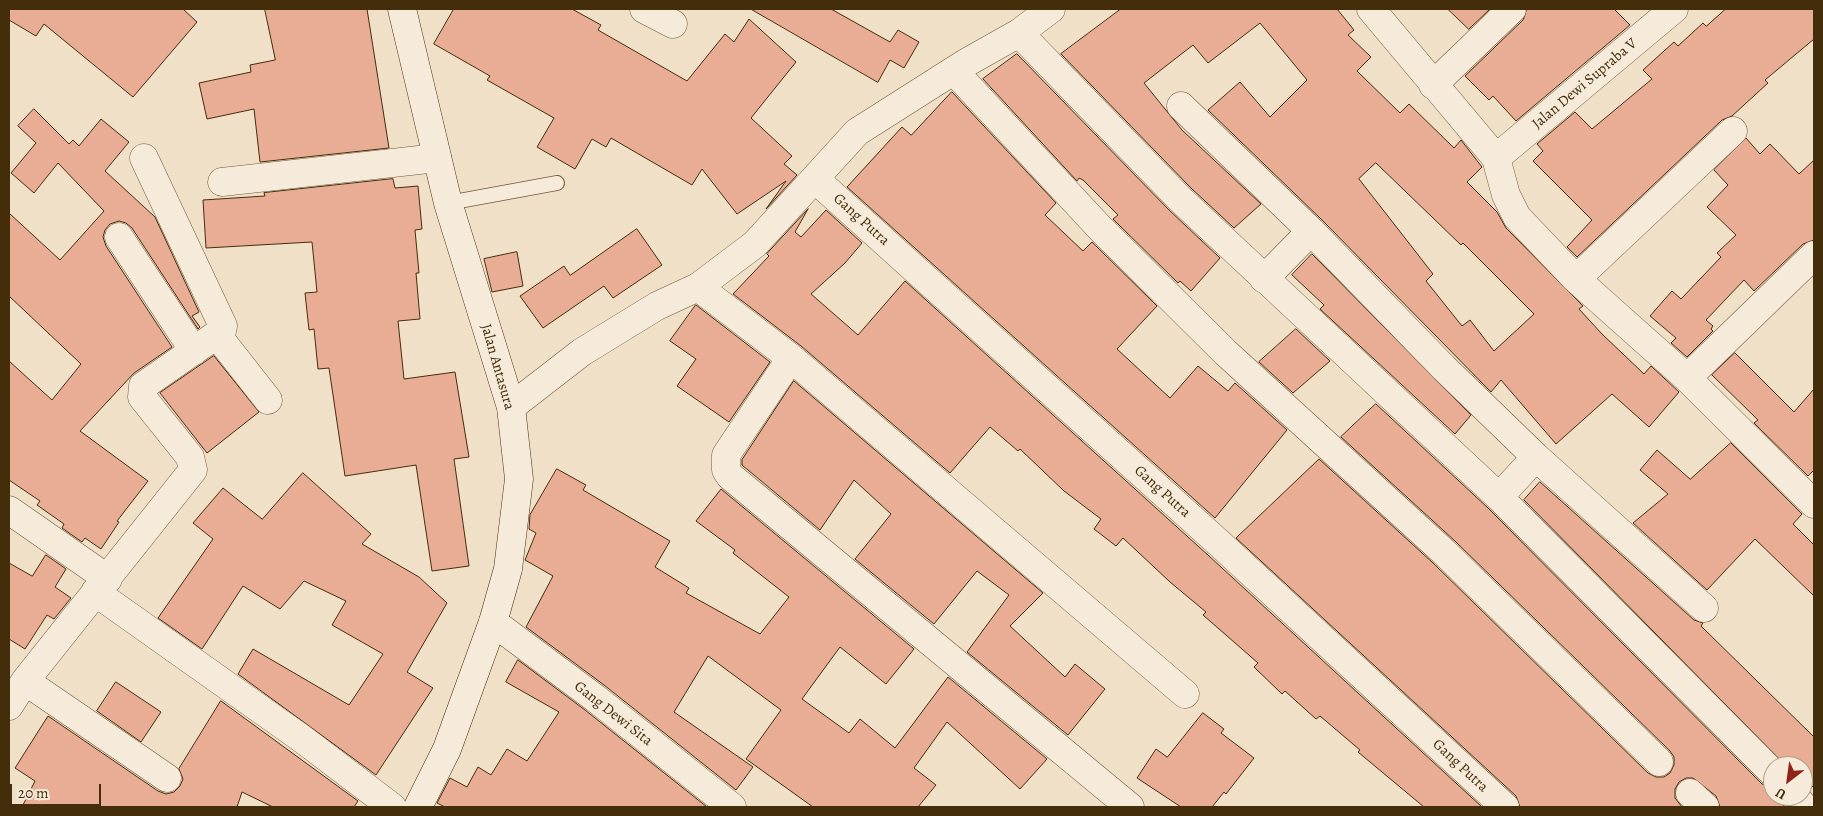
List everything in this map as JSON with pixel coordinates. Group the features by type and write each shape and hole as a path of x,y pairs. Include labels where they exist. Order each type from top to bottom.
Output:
{"street":[{"name":"Jalan Antasura","path":"402,9 448,203 511,407 519,479 508,569 493,622 447,749 422,806"},
{"path":"644,9 673,24"},
{"path":"511,407 591,347 657,306 698,287 756,244 815,179 840,148 857,132 1019,33 1050,9"},
{"path":"1433,85 1512,9"},
{"name":"Jalan Dewi Supraba V","path":"1496,158 1674,9"},
{"path":"1373,10 1433,85 1496,158 1506,195 1517,217 1576,279 1687,378 1813,499"},
{"path":"1019,33 1180,199 1499,497 1763,763"},
{"path":"954,71 1099,227 1219,346 1444,552 1659,762"},
{"path":"1181,106 1311,231 1438,362 1536,457 1704,608"},
{"path":"1576,279 1733,131"},
{"path":"144,158 222,320 222,331 143,386 141,392 142,397 190,458 193,470 14,696 167,778"},
{"path":"222,182 437,158"},
{"name":"Gang Putra","path":"815,179 1220,544 1505,807"},
{"path":"1264,279 1311,231"},
{"path":"119,236 194,351"},
{"path":"1687,378 1814,255"},
{"path":"698,287 791,358 1185,694"},
{"path":"217,335 268,400"},
{"path":"791,358 726,455 726,470 730,476 1130,807"},
{"path":"1499,497 1536,457"},
{"path":"9,510 102,586 392,807"},
{"name":"Gang Dewi Sita","path":"493,622 595,698 732,807"}],"lane":[{"path":"448,203 557,183"}],"building":[{"path":"9,9 183,9 197,22 133,97 44,24 36,36 9,20"},
{"path":"265,9 367,9 389,148 260,162 254,109 207,119 199,83 251,72 250,65 275,60"},
{"path":"454,9 572,9 601,25 598,30 687,81 725,34 734,42 749,19 796,62 751,118 792,156 784,164 797,175 766,209 786,181 737,214 702,169 692,185 611,138 606,147 592,139 575,169 537,147 554,118 487,80 490,76 434,44"},
{"path":"751,9 831,9 890,42 898,30 919,42 904,68 890,60 878,82"},
{"path":"1121,9 1337,9 1354,30 1348,35 1371,57 1357,71 1400,113 1409,104 1454,148 1461,140 1482,167 1467,182 1497,212 1506,228 1583,306 1579,309 1602,334 1644,374 1651,366 1679,392 1649,427 1612,394 1556,444 1501,380 1491,392 1322,220 1208,110 1240,82 1270,117 1307,80 1260,23 1208,63 1193,45 1144,83 1182,130 1261,204 1234,228 1191,188 1061,54","holes":["1376,163 1461,245 1463,243 1534,314 1494,351 1470,320 1462,326 1426,281 1433,274 1359,179"]},
{"path":"1448,9 1490,9 1469,29"},
{"path":"1527,9 1614,9 1630,25 1516,121 1493,96 1489,100 1465,76 1523,20"},
{"path":"1726,9 1814,9 1814,39 1765,80 1768,83 1732,116 1722,120 1577,257 1567,247 1592,220 1533,161 1543,151 1537,144 1575,112 1592,129 1652,79 1643,70 1674,42 1678,46 1703,23 1706,26"},
{"path":"1017,54 1169,210 1220,258 1191,291 1180,281 1178,283 1113,219 1118,215 1083,180 1079,178 1077,181 983,79"},
{"path":"952,92 1056,203 1045,215 1083,251 1092,242 1157,306 1117,349 1170,398 1198,366 1228,391 1235,383 1287,430 1215,518 847,187 902,127 911,135"},
{"path":"34,109 69,144 73,140 79,146 101,119 129,142 105,171 155,217 199,312 192,316 200,327 198,329 132,228 126,223 119,221 110,224 105,230 103,237 106,246 172,347 134,373 80,431 148,481 117,521 119,522 101,549 85,538 82,542 62,528 64,524 37,505 40,501 9,480 9,361 52,400 81,364 9,296 9,213 60,260 104,211 58,163 34,193 11,173 36,143 18,126"},
{"path":"1746,138 1760,154 1770,144 1799,174 1814,160 1814,240 1803,244 1754,291 1744,280 1706,320 1713,326 1711,329 1713,331 1687,357 1671,343 1676,338 1650,316 1672,291 1681,299 1721,257 1717,253 1736,235 1707,207 1728,185 1714,170"},
{"path":"393,179 395,188 418,186 422,229 415,230 419,273 416,273 420,319 398,321 404,379 455,372 469,457 454,459 469,566 432,571 416,465 345,476 329,368 318,369 314,329 309,330 305,293 317,292 312,242 206,248 203,200 265,196 264,193"},
{"path":"808,209 795,232 801,237 826,210 862,243 845,263 811,294 858,335 905,281 1209,556 1482,807 1424,807 1358,752 1360,750 1320,716 1316,719 1285,691 1282,694 1254,667 1258,663 1203,615 1206,612 1170,582 1123,538 1116,546 1094,529 1101,519 1064,491 1020,449 1018,451 990,427 950,473 801,346 733,294 769,256 767,254"},
{"path":"637,229 662,265 613,298 604,286 543,328 520,296 564,266 570,275"},
{"path":"517,252 523,286 492,292 484,259"},
{"path":"1312,254 1471,415 1455,434 1320,309 1324,305 1292,275"},
{"path":"696,305 770,362 729,422 677,386 696,359 670,341"},
{"path":"1296,329 1330,361 1293,393 1259,362"},
{"path":"1735,353 1794,412 1814,389 1814,470 1808,476 1754,423 1758,420 1712,375"},
{"path":"214,356 259,412 207,453 160,393"},
{"path":"794,381 1043,593 1010,626 1065,677 1075,664 1105,689 1068,735 967,652 1009,595 977,571 934,624 855,559 891,514 854,480 820,530 742,465 742,460"},
{"path":"1376,404 1488,508 1763,784 1763,806 1784,807 1720,807 1716,796 1693,778 1686,778 1679,782 1675,789 1675,798 1682,807 1520,807 1516,796 1236,538 1319,459 1433,563 1648,773 1656,777 1664,777 1670,773 1674,765 1674,757 1455,541 1341,437"},
{"path":"1731,443 1802,514 1793,524 1814,545 1814,596 1755,539 1707,590 1633,523 1668,494 1640,470 1657,450 1690,479"},
{"path":"557,469 586,485 583,490 670,541 655,567 689,588 686,593 760,634 789,597 733,553 735,550 696,521 721,489 914,649 886,684 840,647 802,699 849,733 860,719 895,748 948,677 1047,759 1020,789 947,722 914,768 936,785 918,807 813,807 746,759 781,710 708,656 674,712 753,767 736,790 604,685 526,627 553,576 525,560 536,533 529,529 530,515"},
{"path":"303,473 371,534 362,544 419,577 447,603 407,672 433,688 376,775 238,674 253,649 349,705 383,654 332,625 346,601 304,581 280,609 243,586 202,649 158,618 213,539 193,523 223,488 262,519"},
{"path":"1540,482 1694,620 1703,623 1701,626 1814,737 1814,785 1813,756 1776,756 1524,500"},
{"path":"46,555 66,569 55,587 71,598 54,619 47,615 25,649 9,639 9,563 32,576"},
{"path":"518,660 585,710 707,807 445,807 437,803 450,778 467,787 478,767 491,775 507,749 527,761 559,712 506,682"},
{"path":"116,682 161,712 141,742 97,711"},
{"path":"221,701 358,801 354,807 273,807 242,792 237,807 22,807 35,781 15,768 48,716 158,791 166,794 174,792 180,786 183,779 179,769"},
{"path":"1203,713 1224,729 1221,733 1254,758 1226,794 1224,792 1212,807 1181,807 1137,778 1156,749 1167,757"}]}
